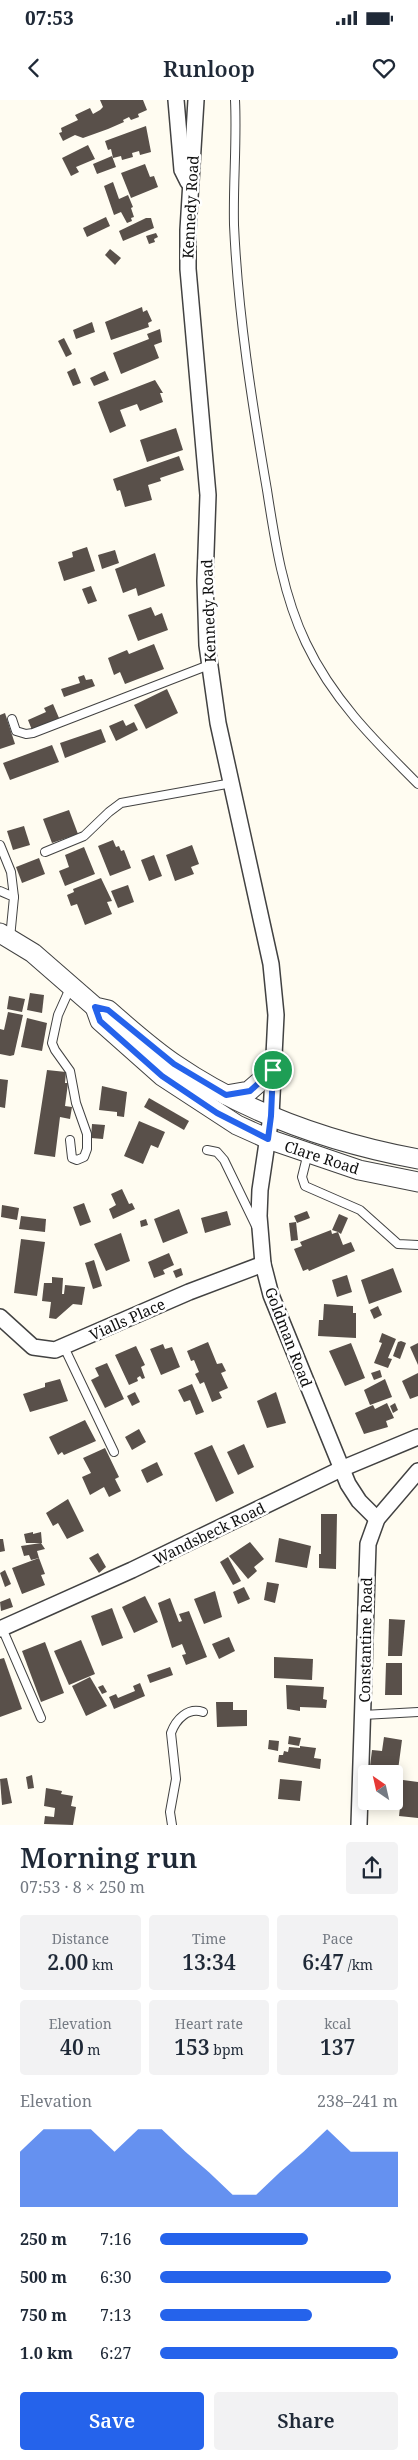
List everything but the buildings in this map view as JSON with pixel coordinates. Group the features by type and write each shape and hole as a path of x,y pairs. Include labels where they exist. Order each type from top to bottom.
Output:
{"street":[{"path":"176,100 182,170 190,187"},
{"name":"Kennedy Road","path":"196,100 190,187 188,269 208,494 205,581 209,665 216,714 271,964 276,1015 271,1116 268,1139"},
{"name":"Clare Road","path":"5,935 33,953 95,1007 108,1010 174,1064 226,1095 271,1116 341,1141 418,1159"},
{"name":"Clare Road","path":"95,1007 100,1021 162,1076 217,1113 268,1139 308,1153 359,1170 418,1182"},
{"path":"226,1095 250,1091 273,1070"},
{"name":"Goldman Road","path":"268,1139 260,1190 260,1232 263,1264 271,1295 341,1469 359,1501 377,1519"},
{"name":"Vialls Place","path":"0,1317 33,1347 55,1350 189,1292 263,1264"},
{"name":"Wandsbeck Road","path":"1,1629 132,1570 341,1469 418,1437"},
{"name":"Constantine Road","path":"359,1825 368,1544 377,1519 418,1471"}],"lane":[{"path":"235,100 234,223 238,272 252,404 279,564 296,619 325,678 346,708 376,744 418,784"},
{"path":"12,719 16,731 26,734 33,733 209,665"},
{"path":"45,852 84,836 121,803 232,783"},
{"path":"0,845 11,872 14,897 5,935"},
{"path":"0,891 14,897"},
{"path":"70,1140 72,1158 77,1160 84,1157 86,1134 76,1103 70,1070 52,1043 58,1015 71,986"},
{"path":"207,1150 217,1152 224,1160 246,1209 260,1232"},
{"path":"308,1153 302,1177 305,1186 360,1210 398,1244 418,1245"},
{"path":"64,1347 114,1452"},
{"path":"1,1629 41,1718"},
{"path":"172,1825 170,1812 176,1779 171,1733 173,1727 190,1710 194,1709 203,1712"},
{"path":"363,1715 418,1712"}],"route":[{"path":"95,1007 108,1010 174,1064 226,1095 250,1091 273,1070 268,1139 237,1125 162,1076 100,1021 95,1007"}]}
